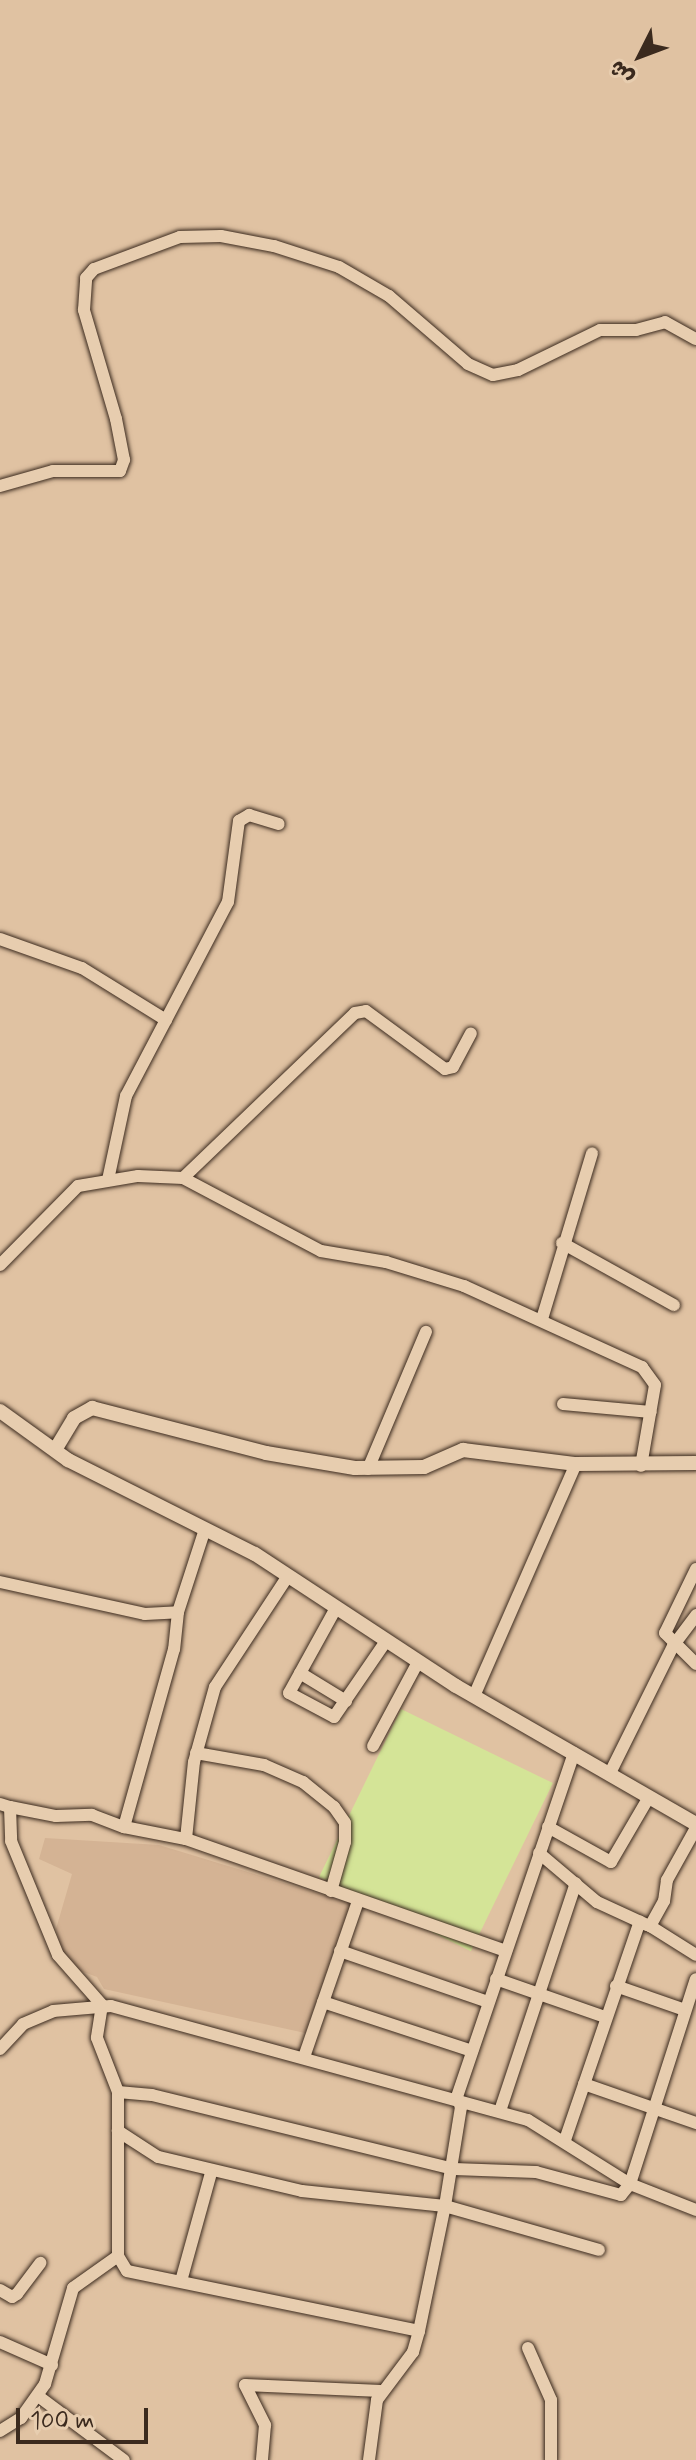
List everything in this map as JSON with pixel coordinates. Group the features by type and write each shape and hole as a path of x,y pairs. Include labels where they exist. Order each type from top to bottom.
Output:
{"main road":[{"path":"55,1450 74,1418 92,1408 302,1461 368,1469 424,1467 463,1450 576,1464 641,1466 696,1463"},
{"path":"0,1411 55,1450 288,1576 418,1662 696,1826"}],"street":[{"path":"0,486 53,471 120,471 124,460 116,419 84,310 86,278 94,269 180,237 221,236 274,246 339,267 389,296 468,364 493,375 518,370 600,330 636,330 665,322 696,339"},
{"path":"108,1180 126,1096 228,902 239,821 249,815 279,824"},
{"path":"0,939 82,968 166,1020"},
{"path":"183,1178 355,1013 366,1011 445,1069 453,1067 471,1033"},
{"path":"542,1319 562,1243 592,1153"},
{"path":"0,1265 49,1221 69,1191 108,1180 183,1178 321,1251 432,1275 542,1319 650,1372 655,1385 641,1466"},
{"path":"562,1243 674,1305"},
{"path":"368,1469 426,1332"},
{"path":"563,1404 651,1412"},
{"path":"474,1696 576,1464"},
{"path":"124,1827 174,1649 178,1612 205,1529"},
{"path":"696,1569 666,1627 673,1646 696,1664"},
{"path":"186,1839 196,1753 215,1687 288,1576"},
{"path":"0,1582 145,1614 178,1612"},
{"path":"336,1608 289,1693 334,1717 386,1641"},
{"path":"610,1773 673,1646 696,1615"},
{"path":"373,1746 418,1662"},
{"path":"300,1673 346,1701"},
{"path":"196,1753 264,1765 303,1782 334,1807 345,1823 345,1842 331,1891"},
{"path":"369,2460 381,2391 413,2352 419,2331 454,2169 461,2107 457,2097 574,1753"},
{"path":"548,1827 611,1862 649,1797"},
{"path":"419,2331 286,2307 127,2271 118,2256 118,2092 97,2038 102,2005 58,1955 11,1841 5,1806 56,1816 92,1815 124,1827 186,1839 506,1951"},
{"path":"565,2140 616,1986 645,1924 664,1901 667,1880 696,1826"},
{"path":"539,1853 597,1902 645,1924 696,1955"},
{"path":"500,2111 576,1883"},
{"path":"304,2057 358,1901"},
{"path":"340,1951 488,2002"},
{"path":"496,1979 605,2017"},
{"path":"118,2092 152,2095 454,2169 536,2172 621,2195 630,2184 696,1979"},
{"path":"616,1986 685,2010"},
{"path":"323,2002 472,2051"},
{"path":"0,2049 23,2024 53,2011 102,2005 457,2097 500,2111 565,2140 630,2184 695,2208"},
{"path":"584,2084 696,2123"},
{"path":"118,2131 158,2157 211,2173 302,2191 445,2206 599,2250"},
{"path":"181,2281 211,2173"},
{"path":"0,2431 21,2418 38,2396 52,2365 73,2288 118,2256"},
{"path":"0,2290 12,2297 17,2294 40,2263"},
{"path":"0,2342 52,2365"},
{"path":"528,2348 551,2400 551,2460"},
{"path":"262,2460 265,2425 245,2385 381,2391"},
{"path":"38,2396 124,2460"}],"shaded area":[{"path":"45,1838 159,1845 353,1904 305,2033 104,1989 97,1977 81,1971 62,1953 56,1929 72,1874 39,1859"}],"green space":[{"path":"401,1709 553,1783 471,1951 319,1877"}]}
